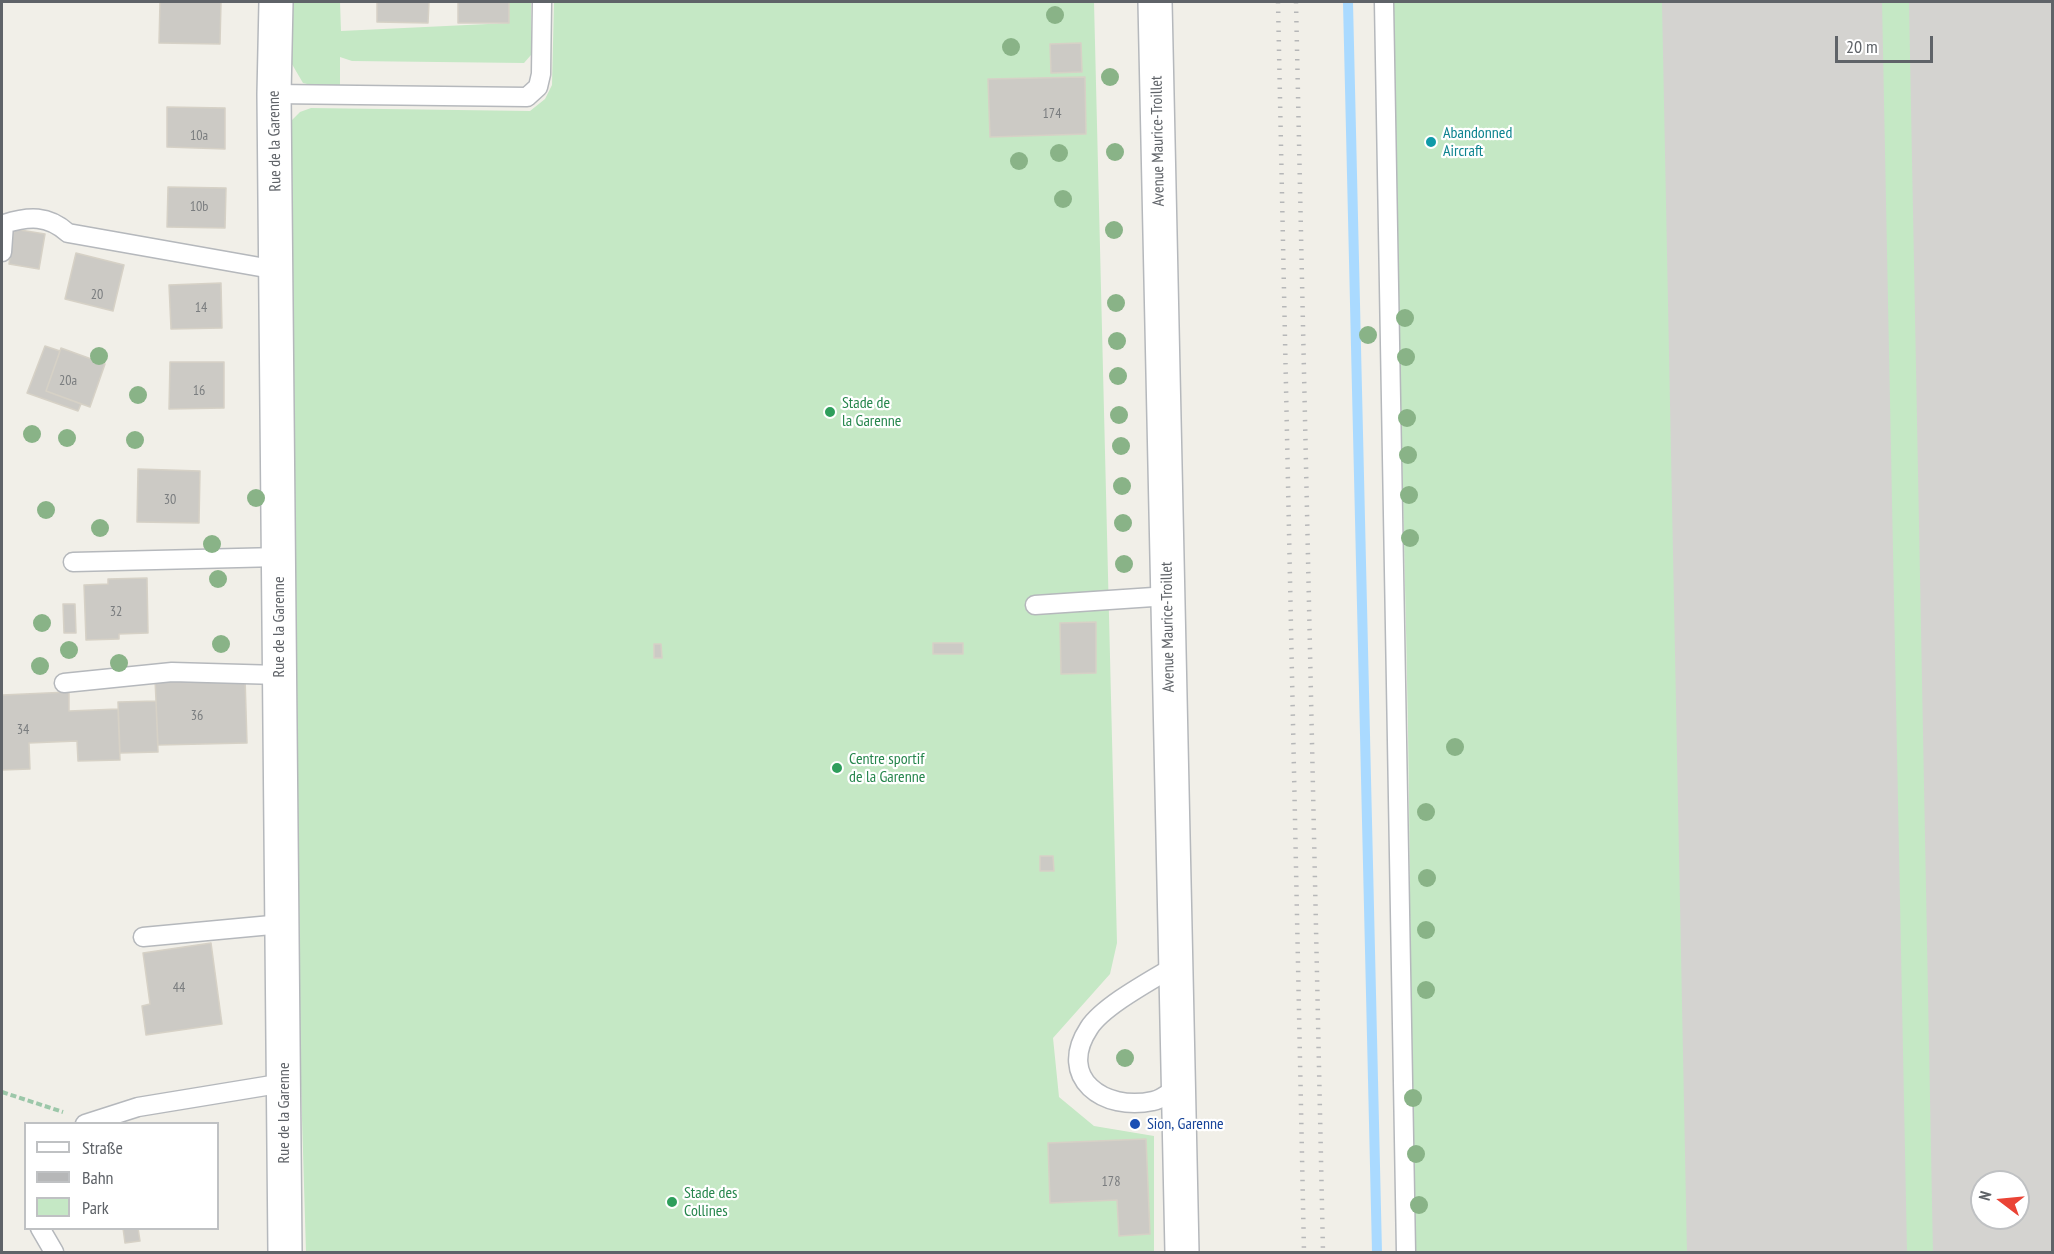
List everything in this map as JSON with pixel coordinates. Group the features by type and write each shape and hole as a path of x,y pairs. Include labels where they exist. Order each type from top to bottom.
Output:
{"street":[{"name":"Rue de la Garenne","path":"276,2 274,94 285,1252"},
{"name":"Avenue Maurice-Troillet","path":"1155,2 1182,1252"}],"lane":[{"path":"274,94 527,97 538,87 541,74 542,2"},
{"path":"1384,2 1406,1252"},
{"path":"2,252 4,224 27,217 55,221 68,233 277,270"},
{"path":"73,562 279,557"},
{"path":"1035,605 1167,596"},
{"path":"64,683 172,672 279,675"},
{"path":"143,937 282,924"},
{"path":"1175,966 1123,998 1089,1027 1079,1052 1082,1080 1100,1098 1120,1102 1155,1101 1177,1088"},
{"path":"87,1122 138,1107 284,1083"},
{"path":"40,1230 54,1252"}],"path":[{"path":"2,1092 87,1122"}],"green space":[{"path":"284,2 340,2 341,31 509,23 509,2 531,2 531,55 524,63 352,61 340,57 340,85 319,87 303,83 286,54"},
{"path":"554,2 1094,2 1117,943 1110,974 1053,1038 1059,1097 1094,1126 1154,1136 1154,1252 306,1252 297,951 288,124 300,112 311,108 530,111 545,99 552,85"},
{"path":"1392,2 1919,2 1943,1252 1414,1252 1408,731"}],"building":[{"path":"160,2 221,2 220,44 159,43"},
{"path":"377,2 429,2 428,23 377,22"},
{"path":"458,2 509,2 509,23 458,23"},
{"path":"1081,43 1082,72 1051,73 1050,44"},
{"path":"1085,77 1086,134 990,137 988,79"},
{"path":"167,107 225,108 225,149 167,147"},
{"path":"168,187 226,188 225,228 167,227"},
{"path":"14,229 45,234 39,269 9,264"},
{"path":"76,253 124,265 113,311 65,299"},
{"path":"221,283 222,328 171,329 169,285"},
{"path":"45,346 60,351 46,391 81,404 78,411 27,393"},
{"path":"61,348 105,364 90,407 46,391"},
{"path":"170,362 224,362 224,408 169,409"},
{"path":"138,469 200,471 199,523 137,522"},
{"path":"147,578 148,633 119,634 119,639 86,640 84,585 108,584 108,579"},
{"path":"63,604 75,604 76,633 64,633"},
{"path":"1096,622 1096,673 1061,674 1060,623"},
{"path":"933,643 963,643 963,654 933,654"},
{"path":"654,644 661,644 662,658 654,658"},
{"path":"245,677 247,743 158,745 155,679"},
{"path":"69,692 69,711 118,709 120,760 78,761 77,741 29,743 30,769 2,770 2,695"},
{"path":"156,701 158,752 120,753 118,702"},
{"path":"1040,856 1053,856 1054,871 1040,871"},
{"path":"211,943 222,1024 146,1035 142,1006 150,1004 143,953"},
{"path":"1146,1139 1150,1234 1119,1236 1117,1200 1050,1203 1048,1143"},
{"path":"123,1230 138,1230 140,1241 125,1243"}],"waterway":[{"path":"1348,2 1377,1252"}],"taxiway":[{"path":"2020,48 2039,2"}],"runway":[{"path":"1772,2 1797,1252"},
{"path":"2019,2 2043,1252"}],"railway":[{"path":"1278,2 1304,1252"},
{"path":"1296,2 1323,1252"}],"place":[{"name":"Abandonned Aircraft","path":"1431,142"},
{"name":"Stade de la Garenne","path":"830,412"},
{"name":"Centre sportif de la Garenne","path":"837,768"},
{"name":"Sion, Garenne","path":"1135,1124"},
{"name":"Stade des Collines","path":"672,1202"}]}
